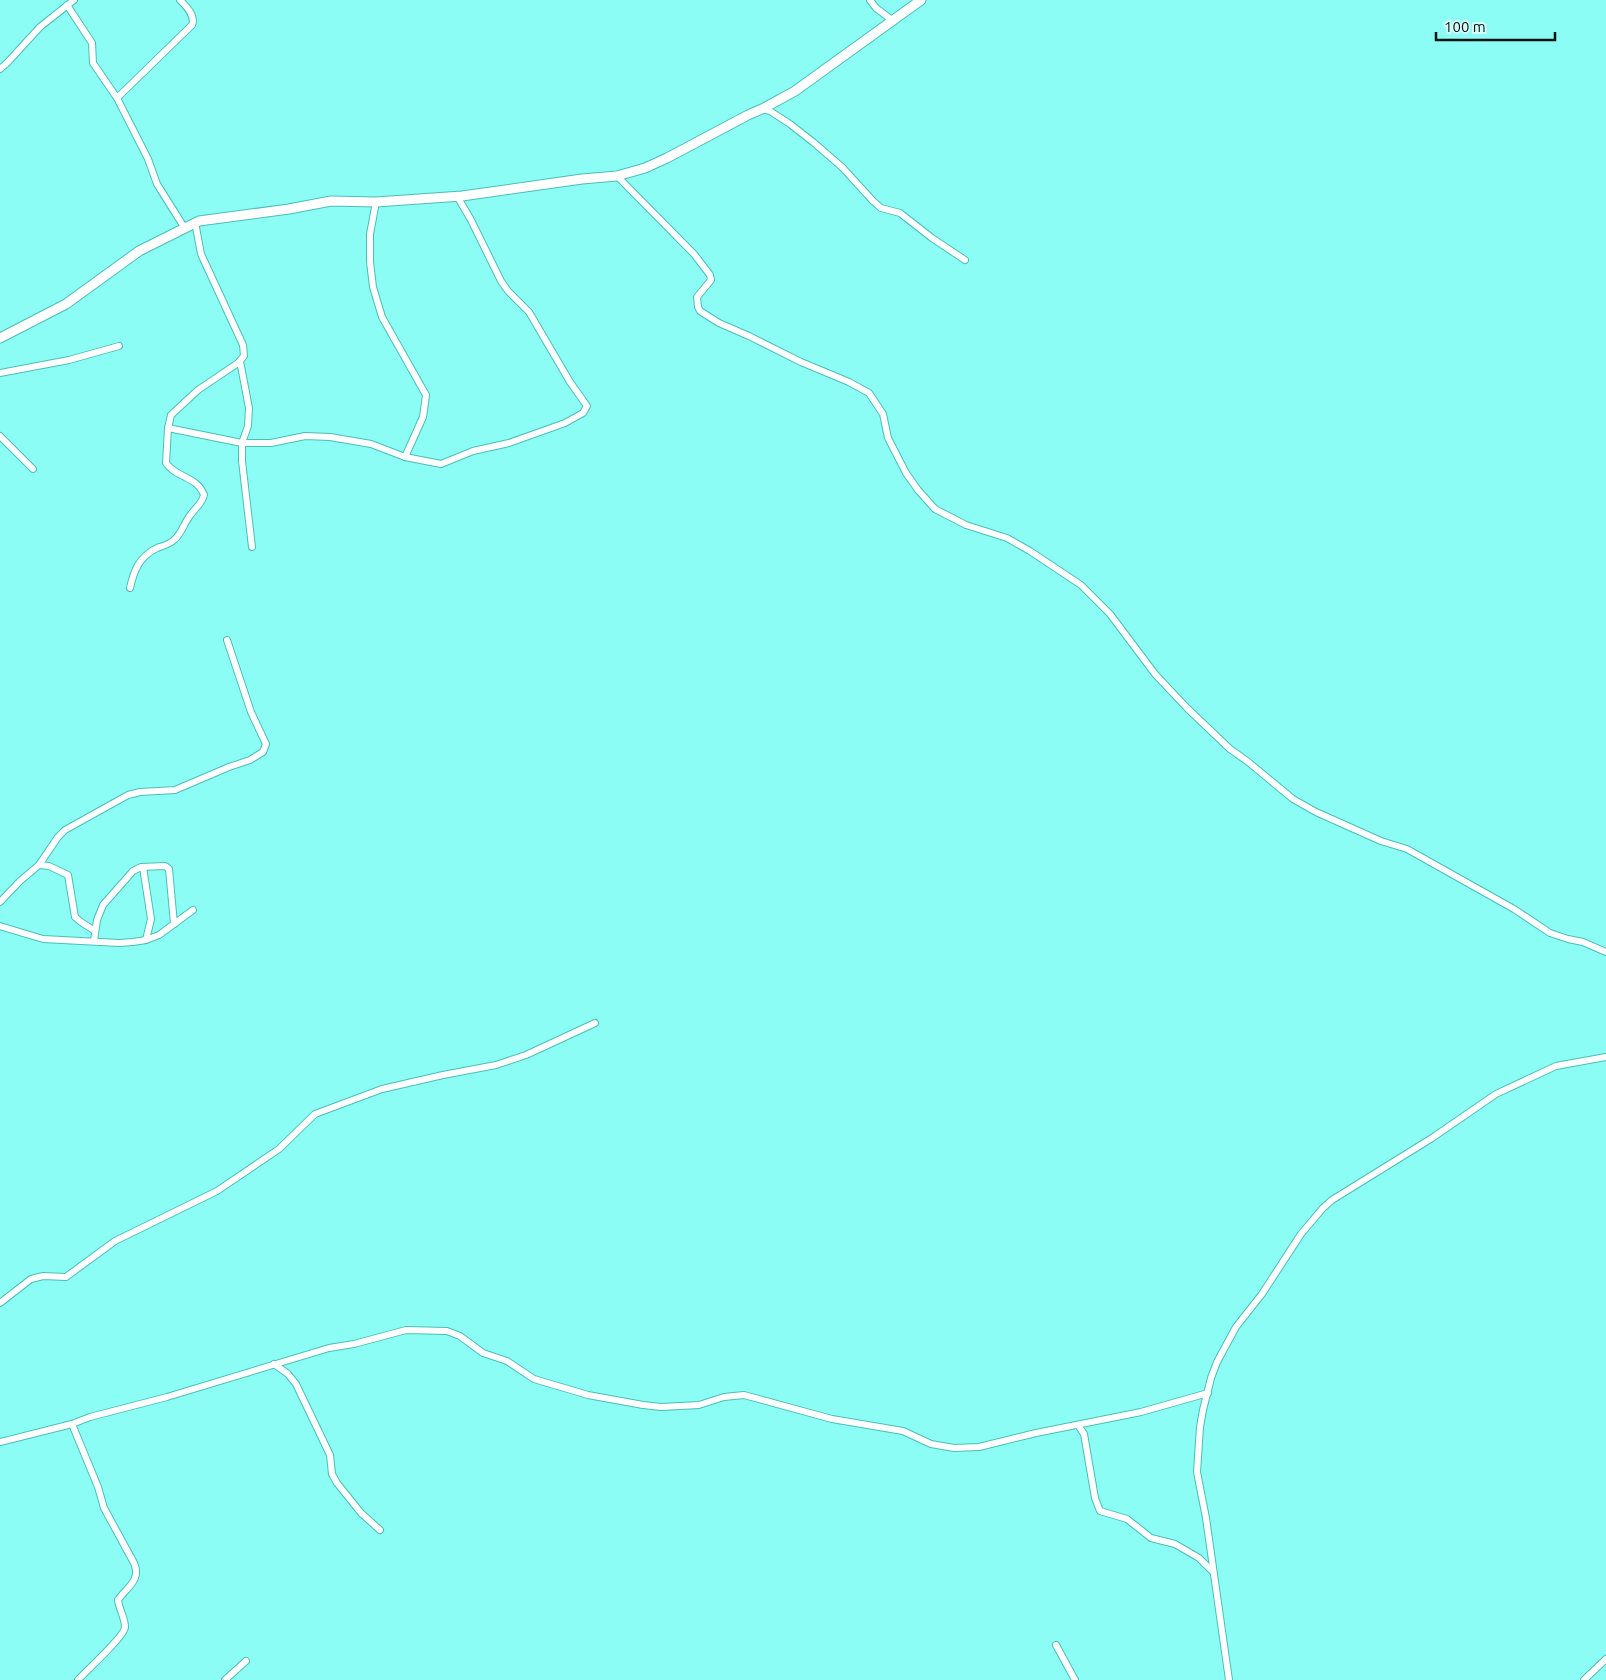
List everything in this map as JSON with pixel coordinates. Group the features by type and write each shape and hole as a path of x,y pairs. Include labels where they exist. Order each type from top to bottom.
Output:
{"street":[{"path":"0,69 40,28 74,0"},
{"path":"117,98 127,86 191,27 193,20 180,0"},
{"path":"870,0 876,8 892,20"},
{"path":"0,338 66,304 132,255 195,222 331,201 376,202 457,196 582,178 618,176 645,168 795,91 921,0"},
{"path":"67,5 92,43 93,63 117,98 148,159 160,189 184,227"},
{"path":"762,109 770,111 783,119 814,142 842,167 881,208 900,213 932,238 965,260"},
{"path":"618,176 694,254 710,275 711,280 697,297 700,311 718,323 849,382 869,393 883,414 888,438 906,472 918,490 935,509 966,525 1007,538 1081,584 1110,614 1171,692 1230,749 1280,789 1304,806 1337,822 1381,841 1407,849 1514,910 1550,933 1583,942 1606,952"},
{"path":"168,428 242,443 271,443 305,436 330,437 371,444 405,457 434,463 445,462 473,451 509,443 565,423 583,413 587,406 570,382 529,312 508,291 501,281 472,220 457,196"},
{"path":"376,202 370,234 370,262 374,287 382,317 426,395 423,417 405,457"},
{"path":"130,588 133,574 139,562 154,550 177,538 189,516 203,500 204,495 192,479 172,470 166,463 170,414 198,390 240,362 244,356 243,345 201,254 195,222"},
{"path":"0,373 69,360 119,346"},
{"path":"240,362 249,408 248,426 242,443 252,547"},
{"path":"0,436 33,469"},
{"path":"0,902 39,865 65,830 128,795 140,792 175,790 228,767 250,760 263,752 266,744 251,712 227,640"},
{"path":"39,865 49,866 68,875 76,917 80,922 95,931"},
{"path":"94,941 100,912 109,897 133,871 144,867 165,866 169,869 174,924"},
{"path":"144,867 151,919 146,940"},
{"path":"0,926 43,939 119,943 146,940 158,935 193,910"},
{"path":"0,1303 31,1279 43,1276 66,1277 114,1240 217,1191 278,1149 314,1114 382,1089 443,1075 496,1066 535,1051 595,1023"},
{"path":"1229,1680 1206,1518 1197,1472 1200,1427 1211,1378 1217,1362 1236,1327 1262,1294 1301,1234 1332,1200 1432,1138 1496,1094 1556,1066 1606,1056"},
{"path":"0,1442 167,1397 329,1348 359,1343 406,1330 444,1331 460,1336 480,1351 503,1359 534,1379 588,1395 643,1405 682,1406 699,1405 724,1397 744,1395 832,1419 903,1431 931,1444 954,1448 979,1447 1141,1412 1208,1393"},
{"path":"274,1364 288,1374 296,1384 330,1455 332,1474 337,1483 361,1513 380,1530"},
{"path":"72,1424 98,1487 104,1508 137,1572 134,1582 118,1600 125,1625 124,1631 118,1641 78,1680"},
{"path":"1078,1425 1084,1434 1095,1498 1100,1510 1127,1519 1151,1538 1175,1544 1199,1558 1213,1572"},
{"path":"1056,1645 1075,1680"},
{"path":"1584,1680 1606,1659"},
{"path":"226,1680 246,1661"}]}
